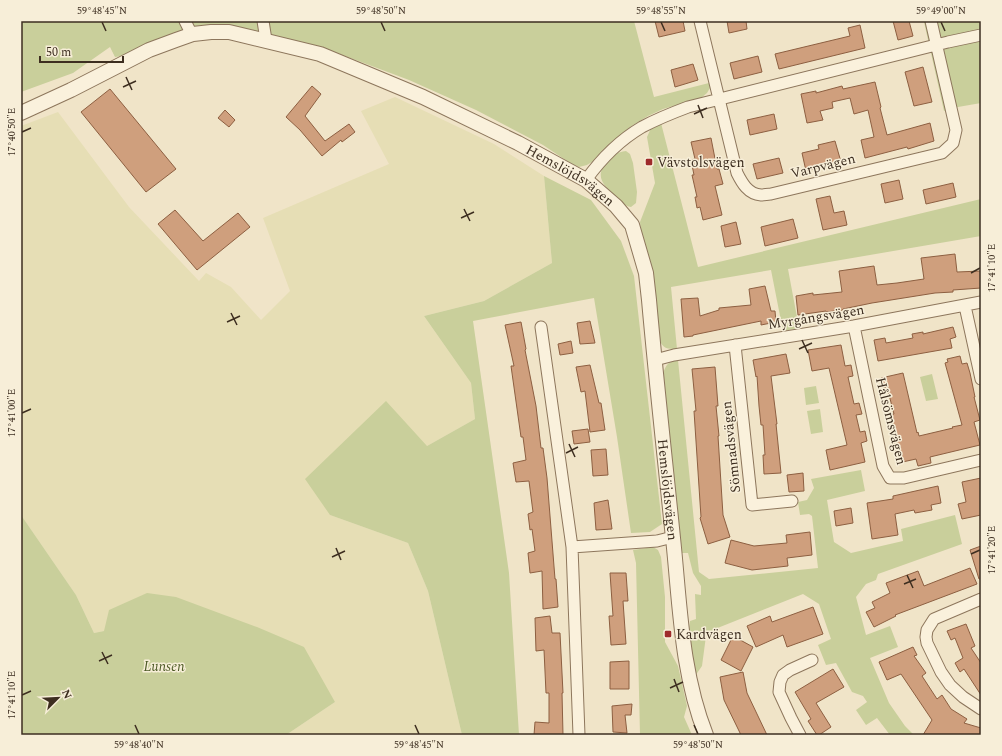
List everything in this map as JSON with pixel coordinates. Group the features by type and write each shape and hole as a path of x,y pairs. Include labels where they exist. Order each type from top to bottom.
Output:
{"street":[{"path":"185,21 192,35"},
{"path":"263,21 266,40"},
{"name":"Varpvägen","path":"700,21 737,173 740,181 745,187 752,192 761,195 771,194 942,153 953,143 956,130 931,21"},
{"name":"Hemslöjdsvägen","path":"21,113 71,90 149,50 192,35 211,32 229,32 320,54 423,97 518,143 586,180 616,206 632,225 646,273 683,644 698,716 706,735"},
{"path":"586,180 596,166 621,142 642,127 688,107 981,35"},
{"name":"Myrgångsvägen","path":"655,360 674,355 854,326 981,302"},
{"path":"965,306 981,379"},
{"name":"Hålsömsvägen","path":"854,326 883,466 890,478 904,478 981,460"},
{"path":"541,327 572,547 579,735"},
{"name":"Sömnadsvägen","path":"735,345 752,505 792,501"},
{"path":"572,547 657,541 673,537"},
{"path":"981,599 934,619 927,630 926,637 927,643 941,672 950,685 963,697 981,709"},
{"path":"800,735 779,692 780,682 784,675 790,670 812,660"}],"shaded area":[{"path":"395,97 494,144 544,176 552,263 484,301 424,316 471,383 475,419 427,446 330,515 408,543 428,591 462,735 286,735 335,702 104,631 94,633 76,595 21,515 21,126 58,112 129,207 199,281 206,273 231,287 261,320 290,291 263,218 389,164 361,111"}],"green space":[{"path":"21,21 634,21 654,97 709,83 710,88 701,98 663,109 648,116 630,127 595,160 587,165 579,167 570,163 543,145 476,110 409,80 329,50 249,29 212,26 130,55 115,57 110,47 73,73 21,92"},
{"path":"981,21 981,103 944,111 924,22"},
{"path":"661,123 698,267 981,199 981,236 788,269 799,328 783,331 771,270 671,287 677,349 666,348 662,345 659,339 655,287 650,261 641,233 640,222 655,183 647,137 651,128"},
{"path":"626,151 630,154 633,163 637,192 636,203 631,207 626,206 604,185 601,176 601,171 612,157 618,153"},
{"path":"544,176 591,200 621,241 634,276 662,524 650,532 631,533 594,298 473,321 509,573 519,735 462,735 428,591 408,543 330,515 305,479 386,401 427,446 475,419 471,383 424,316 484,301 552,263"},
{"path":"678,360 699,572 709,579 818,568 812,516 809,514 800,515 798,502 807,500 814,488 811,479 861,470 865,491 827,500 834,542 851,553 903,541 901,529 955,515 962,544 878,574 876,580 866,584 856,597 866,635 890,626 898,647 870,658 889,703 905,726 914,735 890,735 877,718 866,725 856,710 867,702 863,696 852,692 836,663 826,665 818,645 831,639 819,604 803,594 715,629 706,636 702,666 695,676 688,640 690,621 696,619 695,594 701,595 701,586 693,573 688,553 682,553 663,374 668,364"},
{"path":"932,374 938,399 926,401 920,377"},
{"path":"816,386 819,403 806,405 804,388"},
{"path":"820,409 823,432 811,434 807,411"},
{"name":"Lunsen","path":"21,515 76,595 94,633 104,631 109,610 147,593 176,597 257,627 304,647 335,702 286,735 21,735"},
{"path":"653,547 658,550 661,557 665,597 665,642 678,666 687,706 684,717 692,735 640,735 636,563 633,550"}],"building":[{"path":"655,21 683,21 685,31 659,37"},
{"path":"727,21 746,21 747,29 729,33"},
{"path":"893,21 909,21 913,36 898,40"},
{"path":"860,25 865,48 779,69 775,54 850,36 848,28"},
{"path":"758,56 762,72 734,79 730,63"},
{"path":"693,64 698,80 675,87 671,70"},
{"path":"923,67 932,102 914,106 905,72"},
{"path":"875,82 887,135 930,123 934,141 908,149 907,147 865,158 861,140 874,137 868,110 854,114 850,98 832,102 833,108 820,111 823,120 807,123 801,94 816,91 816,93 842,86 843,89"},
{"path":"312,86 321,94 305,116 325,141 349,124 355,132 342,142 341,140 322,156 300,130 286,117"},
{"path":"110,89 176,169 146,192 81,112"},
{"path":"225,110 235,120 229,127 218,118"},
{"path":"774,114 777,129 750,135 747,120"},
{"path":"711,138 717,169 719,169 723,184 715,186 722,215 703,220 700,207 697,208 695,197 697,197 692,175 694,175 691,160 695,159 691,142"},
{"path":"835,141 841,162 806,171 802,153 819,149 818,145"},
{"path":"779,158 783,173 757,179 753,164"},
{"path":"899,180 903,199 885,203 881,184"},
{"path":"953,183 956,197 926,204 923,190"},
{"path":"830,196 834,213 844,211 847,225 823,230 816,199"},
{"path":"175,210 203,241 238,213 250,227 197,270 158,224"},
{"path":"793,219 798,238 765,246 761,227"},
{"path":"736,222 741,244 725,247 721,226"},
{"path":"955,254 957,272 981,271 981,288 953,290 953,292 935,293 872,303 843,310 798,315 796,296 813,293 813,295 842,292 839,271 874,266 877,285 897,283 924,279 921,258"},
{"path":"765,286 771,311 775,311 776,322 761,325 761,321 684,337 681,299 698,298 700,316 719,310 719,308 751,305 749,289"},
{"path":"590,321 595,343 580,344 577,323"},
{"path":"521,322 536,406 541,448 543,448 556,579 558,607 543,609 542,571 530,573 528,553 535,551 528,514 533,512 529,481 516,482 513,463 526,460 523,437 521,437 511,366 514,366 505,325"},
{"path":"953,327 956,337 950,339 952,348 878,361 874,340 885,338 886,343 913,338 912,334 923,332 923,334"},
{"path":"571,341 573,353 560,355 558,344"},
{"path":"841,345 845,366 851,365 853,376 848,377 854,404 859,403 862,414 856,415 860,432 865,431 867,441 861,443 865,462 830,470 826,450 847,445 829,368 812,371 808,350"},
{"path":"786,354 790,373 771,376 781,473 764,474 763,455 765,455 763,425 761,425 757,376 756,377 753,360"},
{"path":"960,356 962,364 967,363 970,373 980,420 974,422 980,445 930,457 931,463 918,466 916,459 898,463 888,415 894,414 887,387 883,388 881,378 903,373 917,433 918,432 919,436 953,428 952,427 962,425 945,363 948,362 947,359"},
{"path":"590,365 599,403 601,403 605,430 590,432 585,391 581,392 576,367"},
{"path":"715,367 723,515 730,537 708,544 700,518 694,411 696,411 692,369"},
{"path":"588,429 590,442 574,444 572,431"},
{"path":"606,449 608,475 593,476 591,450"},
{"path":"803,473 804,491 789,492 787,475"},
{"path":"981,478 981,515 962,519 958,504 966,502 962,482"},
{"path":"938,486 941,503 931,505 932,510 915,513 914,510 895,514 898,535 872,539 867,503 893,499 893,496"},
{"path":"608,500 612,529 596,530 594,503"},
{"path":"851,508 853,523 836,526 834,511"},
{"path":"810,532 812,555 787,558 788,566 752,570 725,563 731,540 754,546 787,543 786,535"},
{"path":"981,546 981,579 979,579 970,550"},
{"path":"970,568 977,584 895,615 896,616 874,627 866,612 875,608 872,602 890,593 886,583 918,571 924,586"},
{"path":"610,573 626,573 628,601 623,601 626,644 611,645 609,616 613,616"},
{"path":"813,607 823,634 787,647 783,635 756,647 747,626 770,616 772,622"},
{"path":"550,616 552,633 560,633 563,693 563,735 534,735 535,722 549,723 549,693 546,693 544,650 536,651 535,618"},
{"path":"966,624 975,646 971,648 981,663 981,695 964,669 960,672 955,663 963,658 955,638 951,640 947,631"},
{"path":"733,636 753,647 741,671 721,660"},
{"path":"913,647 917,655 914,656 926,673 922,676 937,699 942,695 951,709 967,719 964,723 981,728 981,735 923,735 932,720 901,674 887,680 879,662"},
{"path":"629,661 629,689 610,689 610,662"},
{"path":"833,669 844,687 816,703 831,727 817,735 808,721 811,719 795,692"},
{"path":"743,672 747,693 767,735 741,735 724,700 720,677"},
{"path":"632,704 631,715 625,715 627,733 613,732 612,706"}],"place":[{"name":"Vävstolsvägen","path":"649,162"},
{"name":"Kardvägen","path":"668,634"}]}
